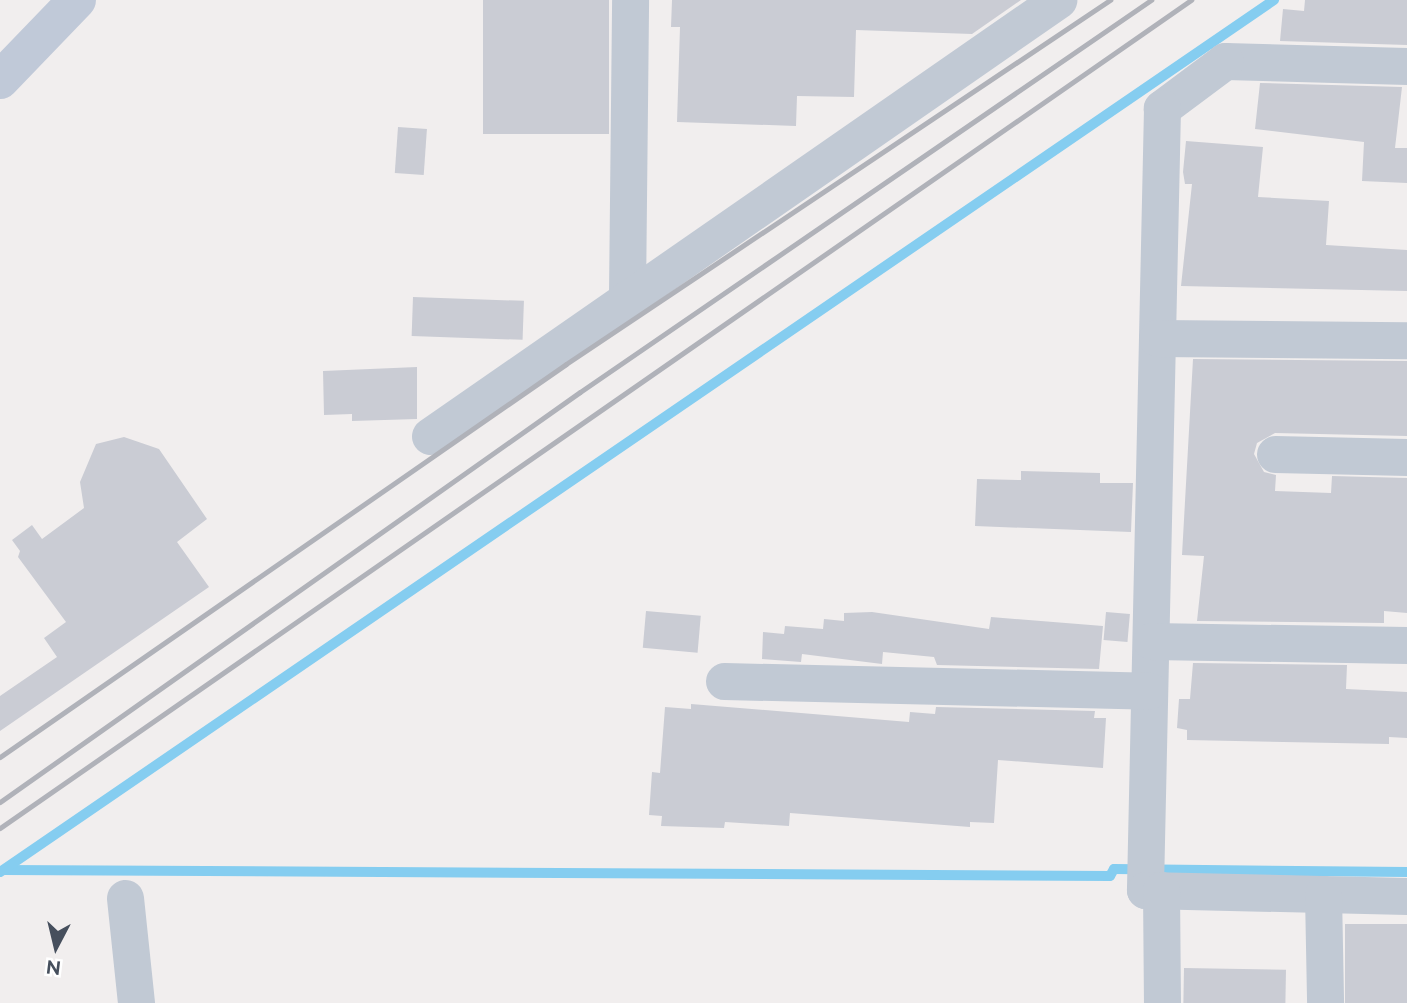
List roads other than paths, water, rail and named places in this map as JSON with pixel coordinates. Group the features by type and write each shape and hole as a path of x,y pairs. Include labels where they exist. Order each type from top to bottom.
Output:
{"main road":[{"path":"0,80 78,0"}],"street":[{"path":"627,296 630,0"},
{"path":"430,436 627,296 1058,0"},
{"path":"1162,1003 1151,879 1149,691 1162,108 1225,61 1407,66"},
{"path":"1157,338 1407,340"},
{"path":"1275,454 1407,457"},
{"path":"1151,641 1407,645"},
{"path":"724,681 1149,691"},
{"path":"1151,879 1323,894 1407,895"},
{"path":"1323,894 1325,1003"},
{"path":"125,898 136,1003"}],"waterway":[{"path":"0,872 1274,0"},
{"path":"4,870 1110,876 1114,869 1407,872"}],"railway":[{"path":"0,757 566,364 1110,0"},
{"path":"0,802 580,392 1151,0"},
{"path":"0,828 1191,0"}]}
